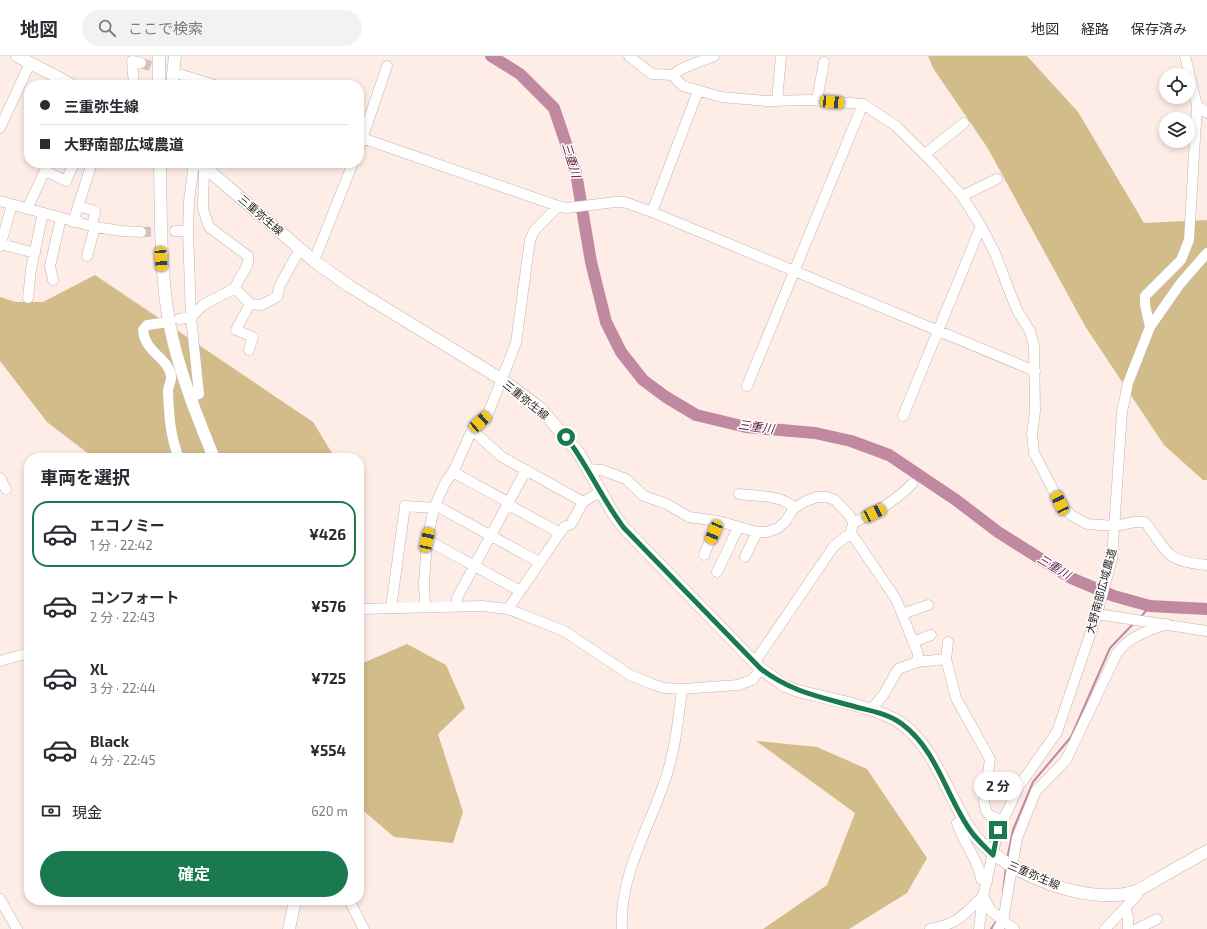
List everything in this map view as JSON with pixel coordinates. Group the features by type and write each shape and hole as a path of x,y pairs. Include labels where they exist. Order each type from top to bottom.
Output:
{"main road":[{"path":"17,56 62,80"},
{"path":"159,56 159,80"},
{"path":"173,80 175,56"},
{"path":"161,168 160,235 164,288 175,347 190,397 212,453"},
{"name":"三重弥生線","path":"205,168 314,261 349,286 501,379 540,408 566,437 588,469 600,492 624,528 758,666 785,686 798,691 872,710 887,715 901,723 913,734 934,762 970,830 1004,863 1083,894 1106,897 1136,891 1207,851"},
{"path":"289,929 294,905"}],"street":[{"path":"629,56 652,74 672,75 683,68 714,56"},
{"path":"777,101 781,56"},
{"path":"1150,327 1145,306 1145,296 1181,260 1189,240 1197,105 1185,56"},
{"path":"134,80 132,61 141,63"},
{"path":"1,121 30,63"},
{"path":"364,130 387,66"},
{"path":"815,100 821,66"},
{"path":"182,75 198,80"},
{"path":"672,75 683,86 721,96 777,101 815,100 863,104 896,126 925,154 962,196 996,253 1018,312 1030,330 1034,346 1035,371 1035,411 1032,434 1034,453 1060,503 1071,515 1087,524 1116,526 1135,522 1145,522 1167,553 1178,560 1207,565"},
{"path":"652,212 698,91"},
{"path":"747,386 793,271 863,104"},
{"path":"1197,105 1207,113"},
{"path":"925,154 964,123"},
{"path":"364,142 562,207 624,202 652,212 1035,371"},
{"path":"28,209 47,168 66,181 72,168"},
{"path":"73,222 90,168"},
{"path":"190,397 199,394 191,317 188,231 189,201 199,168"},
{"path":"179,319 191,317 202,305 235,288 250,260 248,256 209,227 203,209 200,168"},
{"path":"314,261 351,168"},
{"path":"962,196 997,179"},
{"path":"0,201 73,222 122,231 141,232"},
{"path":"12,204 0,245 34,253"},
{"path":"78,206 95,211 94,226 87,256"},
{"path":"425,607 424,583 427,540 434,507 444,483 453,472 472,430 488,414 516,343 530,240 534,231 562,207"},
{"path":"28,298 34,253 43,213"},
{"path":"53,280 50,266 62,218"},
{"path":"902,416 981,226"},
{"path":"175,231 188,231"},
{"path":"235,288 250,304 262,305 277,297 280,285 300,249"},
{"name":"大野南部広域農道","path":"979,929 983,896 987,881 1004,863 1003,820 1019,786 1057,732 1098,611 1112,559 1116,526 1117,468 1122,412 1128,384 1150,327 1180,284 1207,254"},
{"path":"249,350 253,338 236,330 250,304"},
{"path":"162,322 147,325 144,330 144,340 168,367 172,377 168,389 170,431 177,453"},
{"path":"472,430 493,451 583,502"},
{"path":"364,609 482,606 508,609 564,630 641,680 664,688 682,690 746,684 834,546 851,533 853,523 850,516 835,500 827,497 817,497 794,508 785,522 778,528 767,532 758,532 738,528 718,521 689,517 667,504 644,496 626,479 602,470 588,469"},
{"path":"456,607 457,598 526,470"},
{"path":"453,472 560,532"},
{"path":"0,478 6,489"},
{"path":"853,523 885,508 896,500 912,484"},
{"path":"508,609 560,532 564,527 571,524 583,502 600,492"},
{"path":"739,494 759,496 788,502 794,508"},
{"path":"391,608 405,506 434,507 491,535 539,562"},
{"path":"704,555 718,521"},
{"path":"717,572 738,528"},
{"path":"745,557 758,532"},
{"path":"851,533 896,599 918,654 918,662"},
{"path":"427,540 520,591"},
{"path":"902,614 928,605"},
{"path":"1098,611 1126,618 1207,631"},
{"path":"999,921 1004,863 1017,838 1036,791 1066,760 1116,653 1124,643 1134,636 1167,624"},
{"path":"913,642 931,635"},
{"path":"948,642 946,659 956,698 990,759 984,802 986,811 990,816 1003,820"},
{"path":"0,661 24,654"},
{"path":"872,710 884,694 898,669 918,662 946,659"},
{"path":"622,929 623,896 628,876 665,781 675,742 682,690"},
{"path":"964,819 957,823 960,835 978,864 980,879 987,881"},
{"path":"1105,929 1137,895 1136,891"},
{"path":"930,929 955,923 963,917 983,896 999,921 1014,929"},
{"path":"0,899 17,929"},
{"path":"352,905 364,929"},
{"path":"1125,908 1128,917 1128,929"},
{"path":"1136,929 1157,919"}],"shaded area":[{"path":"928,56 1027,56 1078,112 1144,223 1207,220 1207,480 1203,480 1164,445 1085,326 987,147 933,68"},
{"path":"95,275 313,422 332,453 87,453 47,422 0,361 0,297 16,302 43,302"},
{"path":"407,644 446,665 465,708 438,734 463,812 453,843 394,837 364,811 364,663"},
{"path":"756,741 817,747 867,769 927,858 907,893 849,929 763,929 827,885 855,813"}],"waterway":[{"name":"三重川","path":"491,56 520,74 554,108 576,173 591,262 606,322 621,352 643,380 666,397 696,415 746,427 815,433 851,441 889,455 956,500 998,532 1071,578 1114,596 1150,606 1207,609"},
{"path":"1140,618 1150,606"},
{"path":"1007,859 1013,830 1033,782 1071,737 1110,648 1134,623"},
{"path":"1003,892 1006,867"},
{"path":"991,929 997,920"}],"tunnel":[{"path":"141,63 179,75"},
{"path":"141,232 175,231"}],"route":[{"path":"566,437 578,452 612,513 624,528 761,669 785,686 798,691 872,710 887,715 901,723 913,734 934,762 970,830 993,855 998,830"}]}
